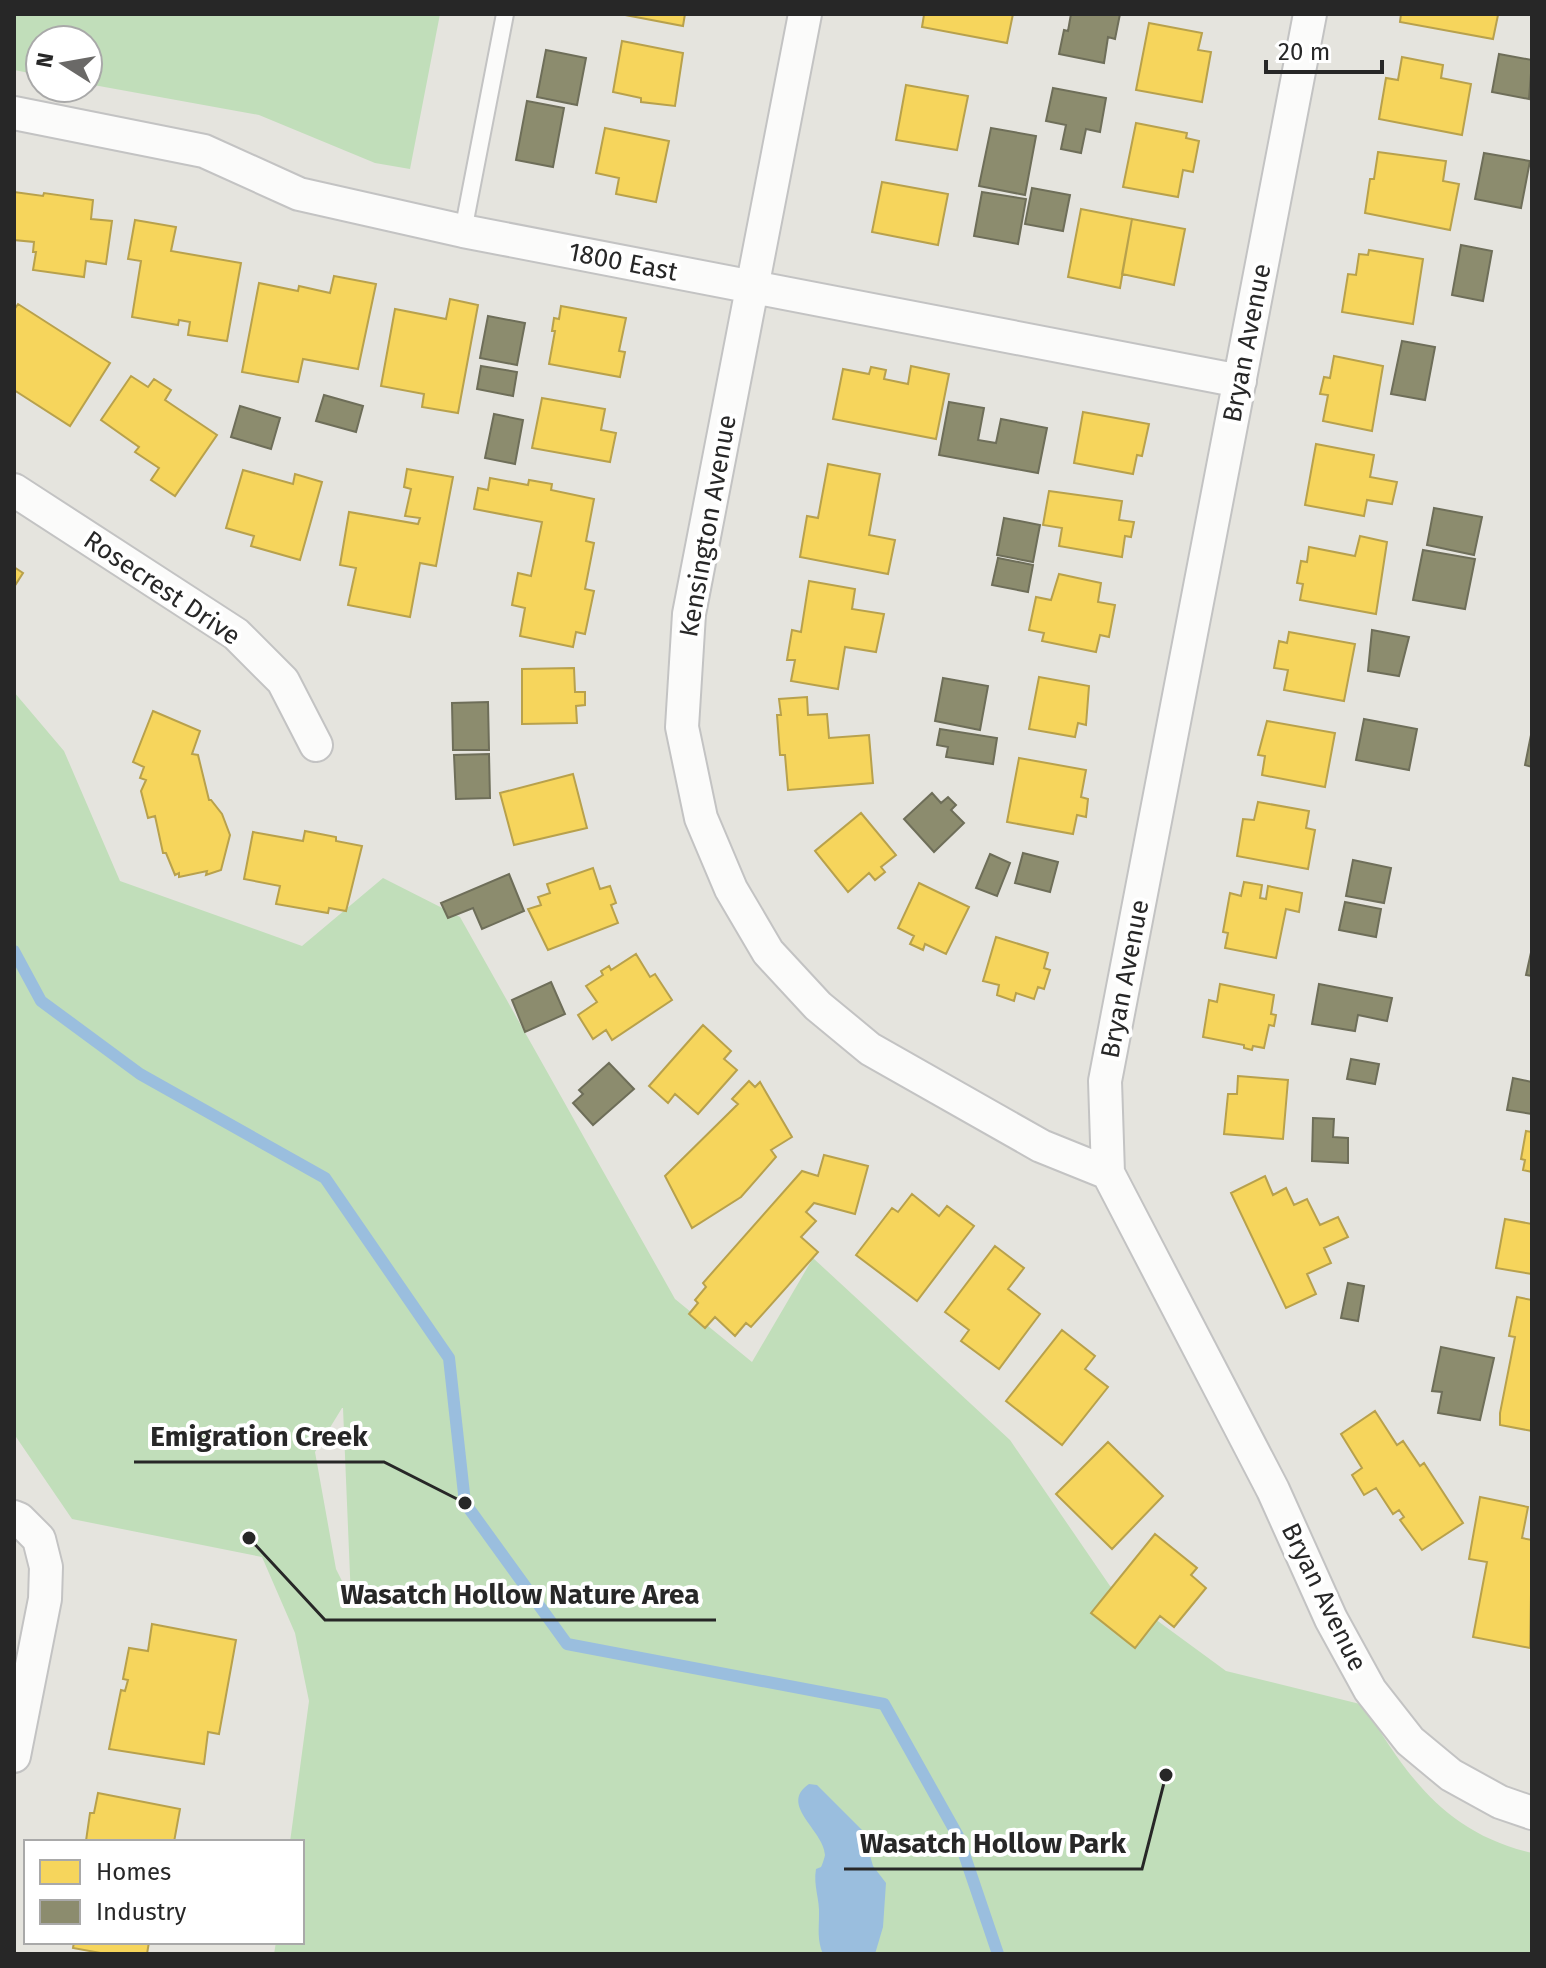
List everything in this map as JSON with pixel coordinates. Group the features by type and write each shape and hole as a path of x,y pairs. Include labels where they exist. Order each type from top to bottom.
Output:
{"street":[{"name":"Kensington Avenue","path":"805,14 689,614 682,727 701,818 731,889 768,952 818,1006 870,1049 1041,1146 1108,1173"},
{"name":"Bryan Avenue","path":"1310,14 1105,1081 1108,1173 1273,1490 1331,1619 1370,1690 1410,1741 1451,1775 1500,1802 1532,1813"},
{"name":"1800 East","path":"14,113 204,151 299,194 463,231 1240,381"},
{"name":"Rosecrest Drive","path":"14,490 236,634 283,681 316,745"},
{"path":"14,1517 39,1539 46,1567 45,1599 14,1756"}],"lane":[{"path":"463,231 505,14"}],"green space":[{"path":"14,14 440,14 410,169 375,163 259,115 104,87 104,24 24,24 24,72 14,70"},
{"path":"14,692 64,751 120,881 302,946 383,878 460,917 675,1299 752,1362 813,1258 1010,1440 1110,1586 1226,1671 1364,1705 1413,1778 1452,1816 1476,1832 1532,1853 1532,1954 274,1954 276,1944 304,1944 304,1840 290,1840 309,1701 295,1633 262,1557 72,1519 14,1434","holes":["342,1408 351,1599 336,1569 315,1452"]}],"water":[{"path":"809,1784 817,1785 863,1831 873,1866 886,1883 883,1927 875,1954 823,1954 819,1939 815,1875 825,1855 798,1800"}],"building: Homes":[{"path":"620,14 685,14 683,26"},
{"path":"921,14 1013,14 1007,43 922,27 924,15"},
{"path":"1401,14 1498,15 1493,39 1400,22"},
{"path":"1149,23 1202,33 1198,50 1211,52 1202,102 1136,90"},
{"path":"622,41 683,53 675,106 641,102 641,98 613,92"},
{"path":"1402,57 1443,65 1441,78 1471,84 1462,135 1379,119 1386,78 1398,80"},
{"path":"906,85 968,96 957,150 896,140"},
{"path":"1136,123 1187,133 1186,138 1199,141 1193,172 1183,170 1178,197 1123,187"},
{"path":"605,128 669,141 656,202 616,194 619,178 596,173"},
{"path":"1378,152 1446,161 1443,181 1459,184 1450,230 1365,213"},
{"path":"882,182 948,194 938,245 872,232"},
{"path":"14,192 93,200 91,219 112,221 106,264 86,261 84,277 33,270 34,242 14,240"},
{"path":"1081,209 1132,219 1120,288 1068,277"},
{"path":"1132,219 1185,229 1174,285 1122,274"},
{"path":"135,220 176,227 171,251 241,263 227,341 188,335 190,322 179,320 178,325 132,317 141,261 128,259"},
{"path":"1369,250 1423,259 1413,324 1342,312 1348,274 1356,275 1359,254 1368,255"},
{"path":"334,276 376,284 358,369 303,359 298,382 242,372 259,283 298,291 299,286 330,293"},
{"path":"450,299 478,305 458,413 422,407 424,394 381,386 395,309 446,319"},
{"path":"18,304 110,363 70,426 14,390 14,310"},
{"path":"561,306 626,318 619,351 625,352 620,377 549,364 554,318 559,319"},
{"path":"1334,356 1383,366 1372,431 1323,421 1328,395 1320,394 1324,377 1330,378"},
{"path":"911,366 949,374 936,439 833,419 843,369 869,374 871,367 886,370 884,379 908,384"},
{"path":"131,376 148,387 154,379 171,390 165,400 217,435 175,496 151,480 159,468 135,452 139,447 101,420"},
{"path":"542,398 605,409 601,430 616,433 610,462 532,448"},
{"path":"1083,412 1149,424 1142,456 1137,455 1133,474 1074,463"},
{"path":"1316,444 1374,455 1370,477 1397,482 1392,504 1367,500 1364,516 1305,505"},
{"path":"828,464 880,474 869,535 895,540 888,574 800,557 807,516 818,518"},
{"path":"407,469 453,477 436,566 420,563 410,617 348,605 356,568 340,565 349,512 418,524 420,518 405,516 411,489 404,487"},
{"path":"243,470 293,484 295,474 322,482 300,560 251,546 254,536 226,528"},
{"path":"490,478 528,485 529,480 552,484 551,490 594,499 586,541 594,543 585,589 594,591 585,634 576,632 573,647 520,636 525,608 512,605 518,573 531,576 542,522 474,509 478,488 488,490"},
{"path":"1049,491 1122,501 1119,520 1134,522 1131,537 1125,536 1122,557 1059,546 1062,528 1043,525"},
{"path":"1360,536 1387,542 1376,614 1300,600 1303,584 1297,583 1301,561 1307,562 1309,547 1355,556"},
{"path":"14,567 23,573 14,587"},
{"path":"1059,574 1101,583 1098,602 1115,605 1109,637 1100,635 1096,652 1042,641 1044,633 1029,630 1036,597 1051,600"},
{"path":"809,581 855,589 852,609 884,614 876,652 845,647 838,689 791,681 795,660 787,660 792,630 801,632"},
{"path":"1289,632 1355,644 1344,701 1284,690 1288,670 1274,668 1279,641 1287,643"},
{"path":"574,668 575,692 585,692 585,705 576,706 577,723 522,724 522,669"},
{"path":"1039,677 1089,686 1086,725 1078,723 1075,737 1029,729"},
{"path":"807,697 808,715 827,714 829,738 869,735 873,783 788,790 785,755 780,755 779,699"},
{"path":"153,711 200,731 192,754 198,755 209,800 222,814 230,835 221,870 206,875 207,871 179,877 179,873 175,875 166,853 163,853 155,816 148,818 141,791 146,780 140,778 144,767 133,762"},
{"path":"1267,721 1335,733 1325,787 1262,775 1265,756 1258,755"},
{"path":"1019,758 1086,770 1081,797 1088,799 1086,817 1077,815 1073,834 1007,822"},
{"path":"573,774 587,828 514,845 500,793"},
{"path":"1258,802 1309,811 1306,828 1315,830 1308,869 1237,856 1243,819 1254,820"},
{"path":"861,813 896,855 881,867 885,872 875,880 869,873 848,892 815,851"},
{"path":"305,831 362,846 346,911 329,908 328,913 276,904 280,886 244,879 253,832 303,841"},
{"path":"593,868 600,889 610,886 616,903 611,905 618,923 548,950 528,909 541,905 538,897 550,893 547,884"},
{"path":"1244,882 1262,885 1260,898 1266,899 1268,886 1302,893 1299,912 1286,909 1276,958 1225,948 1228,933 1223,932 1230,893 1241,896"},
{"path":"919,883 969,907 946,954 925,944 923,950 910,944 914,936 898,928"},
{"path":"996,937 1048,953 1044,968 1050,970 1044,989 1038,987 1034,999 1016,993 1014,1001 997,995 999,985 983,981"},
{"path":"636,954 650,977 655,974 672,1000 612,1040 606,1030 593,1039 578,1015 597,1002 586,986 603,975 601,971 609,966 611,970"},
{"path":"1220,984 1274,995 1271,1014 1276,1015 1274,1026 1269,1025 1264,1048 1253,1046 1252,1050 1244,1048 1244,1045 1203,1037 1209,1000 1217,1002"},
{"path":"703,1025 731,1051 724,1059 737,1070 698,1114 675,1094 668,1103 649,1086"},
{"path":"1238,1076 1288,1080 1283,1139 1224,1134 1228,1094 1237,1094"},
{"path":"749,1081 755,1087 760,1082 792,1137 771,1150 776,1157 741,1197 692,1228 665,1176 738,1104 732,1099"},
{"path":"1526,1131 1532,1132 1532,1172 1523,1170 1525,1160 1521,1159"},
{"path":"824,1155 868,1166 855,1214 814,1203 806,1212 816,1221 801,1237 818,1252 751,1327 746,1323 735,1336 715,1317 705,1328 689,1314 706,1287 703,1283 802,1171 818,1176"},
{"path":"1265,1176 1273,1195 1286,1188 1294,1205 1307,1199 1320,1225 1338,1217 1348,1237 1324,1248 1331,1263 1307,1274 1316,1294 1286,1308 1231,1193"},
{"path":"912,1194 939,1216 947,1206 974,1226 917,1301 856,1255 892,1208 898,1212"},
{"path":"1505,1219 1532,1224 1532,1274 1496,1268"},
{"path":"995,1246 1024,1268 1008,1289 1040,1314 999,1369 961,1341 969,1330 945,1312"},
{"path":"1517,1297 1532,1300 1532,1431 1500,1425 1515,1337 1509,1336"},
{"path":"1062,1330 1095,1356 1085,1369 1108,1387 1062,1445 1006,1401"},
{"path":"1375,1411 1397,1445 1403,1441 1420,1466 1424,1463 1463,1523 1422,1550 1400,1520 1404,1517 1399,1510 1393,1514 1376,1488 1364,1495 1352,1475 1362,1468 1341,1434"},
{"path":"1108,1442 1163,1496 1112,1549 1056,1494"},
{"path":"1480,1497 1528,1507 1522,1538 1532,1540 1530,1648 1473,1637 1487,1562 1469,1559"},
{"path":"1155,1534 1197,1568 1191,1575 1206,1588 1174,1627 1160,1616 1135,1648 1091,1613"},
{"path":"152,1624 236,1640 219,1734 208,1732 204,1764 109,1749 121,1690 125,1691 128,1680 123,1679 129,1648 148,1651"},
{"path":"98,1793 180,1809 174,1840 86,1840 90,1813 94,1813"},
{"path":"74,1944 149,1944 147,1954 106,1954 73,1948"}],"building: Industry":[{"path":"1071,14 1120,14 1115,39 1108,37 1104,63 1059,54"},
{"path":"546,50 586,58 577,105 537,97"},
{"path":"1499,54 1532,60 1529,99 1492,92"},
{"path":"1053,88 1106,98 1100,132 1086,129 1081,153 1061,149 1066,125 1046,121"},
{"path":"527,101 564,108 553,167 516,160"},
{"path":"991,128 1036,136 1025,195 979,186"},
{"path":"1484,153 1530,161 1521,208 1475,199"},
{"path":"1032,188 1070,195 1063,231 1025,224"},
{"path":"982,192 1026,199 1018,244 974,236"},
{"path":"1461,245 1492,251 1483,301 1452,295"},
{"path":"488,316 525,323 517,365 480,358"},
{"path":"1402,341 1435,347 1425,400 1391,394"},
{"path":"481,366 517,372 513,396 477,389"},
{"path":"324,395 363,406 356,432 316,421"},
{"path":"949,402 984,408 978,440 996,443 1001,419 1047,428 1038,473 939,455"},
{"path":"240,406 280,418 271,449 231,437"},
{"path":"494,414 523,420 515,464 485,458"},
{"path":"1434,508 1482,517 1474,555 1427,545"},
{"path":"1004,518 1040,525 1033,562 997,555"},
{"path":"1423,550 1475,559 1465,609 1413,600"},
{"path":"998,558 1033,565 1028,592 992,585"},
{"path":"1372,630 1409,637 1399,676 1368,671"},
{"path":"943,678 988,686 980,730 935,721"},
{"path":"488,702 489,750 453,750 452,703"},
{"path":"1364,719 1417,729 1409,770 1356,760"},
{"path":"940,729 997,738 993,764 946,757 948,747 937,745"},
{"path":"1532,735 1532,767 1525,765"},
{"path":"489,754 490,798 456,799 454,755"},
{"path":"932,793 941,803 948,797 956,805 951,810 964,823 934,852 904,819"},
{"path":"1023,853 1058,862 1050,892 1015,883"},
{"path":"990,854 1010,863 997,896 976,888"},
{"path":"1353,860 1391,868 1384,903 1346,896"},
{"path":"509,874 524,911 482,929 473,908 448,918 441,903"},
{"path":"1345,902 1381,909 1376,937 1339,930"},
{"path":"1532,948 1532,976 1526,975"},
{"path":"551,982 565,1014 525,1032 512,1000"},
{"path":"1319,984 1392,998 1387,1021 1358,1015 1355,1031 1312,1024"},
{"path":"1351,1059 1379,1064 1375,1084 1347,1079"},
{"path":"609,1063 634,1089 593,1125 573,1103 583,1094 579,1090"},
{"path":"1513,1078 1532,1082 1532,1114 1507,1110"},
{"path":"1313,1118 1334,1119 1333,1137 1348,1138 1348,1163 1312,1161"},
{"path":"1348,1283 1364,1286 1358,1321 1341,1318"},
{"path":"1441,1347 1494,1358 1480,1420 1438,1413 1442,1392 1432,1391"}],"waterway":[{"path":"14,951 41,1001 140,1074 325,1178 449,1358 465,1503 567,1644 884,1704 958,1836 998,1954"}],"place":[{"name":"Emigration Creek","path":"465,1503"},
{"name":"Wasatch Hollow Nature Area","path":"249,1538"},
{"name":"Wasatch Hollow Park","path":"1166,1775"}]}
